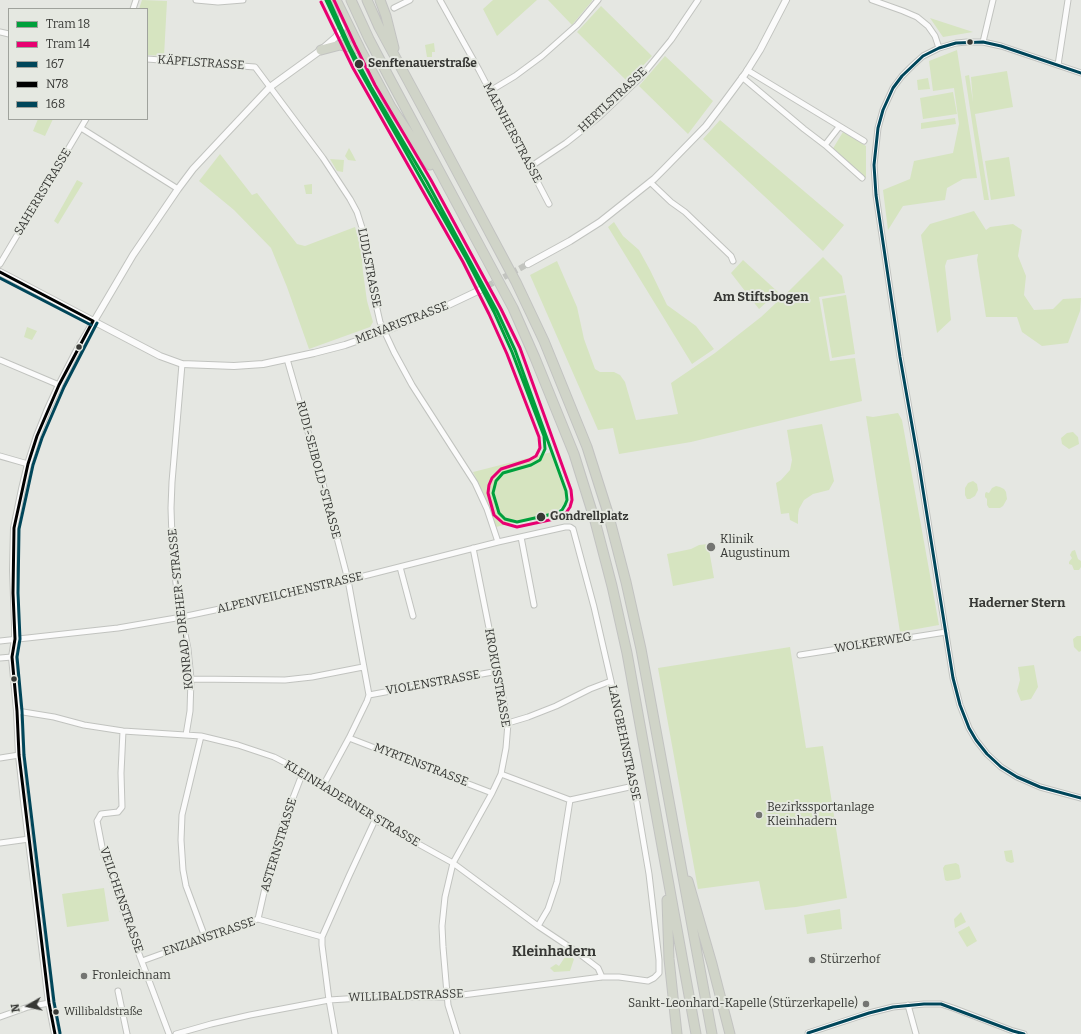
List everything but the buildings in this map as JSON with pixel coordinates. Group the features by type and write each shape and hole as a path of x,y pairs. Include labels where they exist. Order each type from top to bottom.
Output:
{"highway":[{"path":"351,0 391,81 513,308 574,454 595,521 612,586 627,653 696,1034"},
{"path":"367,0 379,27 516,282 544,341 587,447 608,513 626,582 641,649 712,1034"},
{"path":"380,0 386,16 397,61"},
{"path":"337,2 391,107 456,202"},
{"path":"321,50 340,45 360,49"},
{"path":"674,830 730,1034"},
{"path":"665,867 669,960 677,1034"}],"street":[{"path":"196,0 231,2 243,0"},
{"path":"394,8 410,0"},
{"name":"MAENHERSTRASSE","path":"440,0 490,91 549,204"},
{"path":"490,91 515,76 542,56 577,25 598,0"},
{"name":"HERTLSTRASSE","path":"530,167 566,143 599,117 640,78 671,40 698,0"},
{"path":"528,264 570,241 600,222 658,175 706,126 747,70 773,27 786,0"},
{"path":"872,0 903,11 917,18 928,26 935,36 939,48"},
{"path":"983,42 993,0"},
{"path":"1058,65 1068,0"},
{"path":"56,1034 50,1003 19,755 12,657 16,625 13,570 14,528 28,464 37,436 59,384 93,321 144,239 178,189 193,170 270,87 321,50 336,36 342,28 343,22 337,2"},
{"path":"1081,73 1001,46 983,42 956,43 939,48 913,64 893,88 883,110 878,128 874,165 875,186 889,283 954,682 960,705 969,728 976,740 986,754 1001,766 1017,777 1040,787 1081,798"},
{"name":"KÄPFLSTRASSE","path":"148,59 255,67 270,87"},
{"path":"747,70 864,141"},
{"path":"742,77 826,146 862,178"},
{"name":"LUDLSTRASSE","path":"270,87 323,158 357,212 364,234 380,322 412,385 475,483 487,509 498,542"},
{"name":"SAHERRSTRASSE","path":"0,264 85,120"},
{"path":"826,146 839,126"},
{"path":"81,128 178,189"},
{"path":"650,182 671,202 685,212 728,253 731,256 732,261"},
{"name":"MENARISTRASSE","path":"0,272 160,356 182,364 234,366 263,364 345,345 442,308 480,290"},
{"name":"RUDI-SEIBOLD-STRASSE","path":"287,359 348,580 369,695"},
{"path":"0,360 59,384"},
{"name":"KONRAD-DREHER-STRASSE","path":"182,364 171,509 175,575 188,649 191,679 190,711 186,735"},
{"path":"0,456 28,464"},
{"name":"LANGBEHNSTRASSE","path":"562,528 567,527 573,529 594,607 634,786 649,874 659,960 659,972"},
{"name":"ALPENVEILCHENSTRASSE","path":"0,641 118,628 182,617 348,580 473,548 562,528"},
{"path":"521,537 534,605"},
{"name":"KROKUSSTRASSE","path":"457,1034 448,1005 443,947 442,926 446,897 453,863 501,774 506,748 508,723 473,548"},
{"path":"400,567 413,616"},
{"name":"WOLKERWEG","path":"800,655 946,632"},
{"path":"0,658 12,657"},
{"path":"191,679 286,680 312,677 363,667"},
{"name":"VIOLENSTRASSE","path":"369,695 498,671"},
{"path":"508,723 556,706 590,689 611,682"},
{"path":"324,784 349,738 369,695"},
{"name":"KLEINHADERNER STRASSE","path":"17,711 54,717 84,725 123,731 201,736 238,745 274,757 324,784 375,820 453,863 598,968 602,977"},
{"name":"VEILCHENSTRASSE","path":"123,731 121,773 122,807 118,812 101,814 97,821 103,852 169,1034"},
{"path":"201,736 182,815 181,840 183,870 186,886 205,937"},
{"name":"MYRTENSTRASSE","path":"349,738 492,793"},
{"path":"0,758 19,755"},
{"name":"ASTERNSTRASSE","path":"258,919 272,857 281,828 303,772"},
{"path":"501,774 570,800 634,786"},
{"path":"538,926 548,909 557,882 570,800"},
{"path":"335,1034 329,1000 322,937 375,820"},
{"path":"0,843 29,839"},
{"name":"ENZIANSTRASSE","path":"142,961 258,919 322,937"},
{"name":"WILLIBALDSTRASSE","path":"176,1034 250,1015 329,1000 378,997 447,996 602,977 619,977 648,981 654,978 659,972"},
{"path":"118,992 127,1034"},
{"path":"0,1017 28,1007 50,1003"},
{"path":"808,1033 869,1013 893,1007 941,1004 978,1017 1012,1033 1024,1034"},
{"path":"908,1005 916,1034"}],"green space":[{"path":"142,0 167,1 164,56 148,55 148,8 139,8"},
{"path":"325,0 333,0 341,21 336,24"},
{"path":"493,0 537,0 497,36 483,9"},
{"path":"548,0 592,0 592,1 572,25"},
{"path":"601,6 652,56 628,82 577,32"},
{"path":"930,18 973,32 943,37"},
{"path":"346,28 354,44 342,43 339,37"},
{"path":"434,43 435,52 432,52 432,57 427,57 425,45"},
{"path":"957,50 977,178 963,179 947,188 945,200 903,206 888,230 883,190 910,179 914,161 953,153 959,124 954,88 933,91 929,61"},
{"path":"665,56 713,101 688,134 639,86"},
{"path":"1007,71 1013,107 975,114 989,200 984,200 965,76 969,75 973,102 971,77"},
{"path":"928,78 930,89 918,90 917,80"},
{"path":"953,92 957,114 923,119 920,98"},
{"path":"955,118 956,124 921,129 921,123"},
{"path":"38,120 53,120 45,136 33,131"},
{"path":"720,120 844,225 823,251 703,139"},
{"path":"843,132 866,146 866,178 832,150"},
{"path":"349,148 356,161 348,160 345,156"},
{"path":"220,154 252,195 257,193 297,244 305,246 355,227 361,248 367,301 373,322 370,327 309,349 287,287 271,248 234,210 199,181"},
{"path":"1009,157 1015,196 991,200 985,161"},
{"path":"330,159 344,160 343,172 337,171"},
{"path":"77,180 83,183 58,224 54,221"},
{"path":"312,184 312,194 306,194 304,185"},
{"path":"974,211 986,230 990,227 1013,224 1022,230 1018,256 1026,276 1024,295 1034,310 1053,309 1063,299 1081,298 1080,311 1068,343 1042,346 1022,332 1017,317 986,317 977,260 978,254 947,260 945,266 951,320 937,333 921,235 930,224"},
{"path":"614,222 623,236 639,250 667,305 696,326 714,349 692,364 608,227"},
{"path":"823,257 842,276 845,293 819,297 830,361 855,358 862,401 691,442 619,454 613,428 598,430 530,275 557,261 577,307 584,339 595,369 600,372 614,372 620,375 625,382 636,420 678,414 671,383 715,353 761,317"},
{"path":"743,260 778,292 759,309 731,273"},
{"path":"846,295 855,354 832,358 822,299"},
{"path":"27,327 37,331 32,340 24,337"},
{"path":"898,413 902,420 939,625 900,632 866,416 873,417"},
{"path":"822,424 834,481 829,490 813,494 804,500 799,509 798,524 790,520 789,513 781,514 776,483 781,480 790,470 792,460 787,430"},
{"path":"1073,432 1078,437 1079,444 1069,449 1062,444 1061,438 1067,433"},
{"path":"552,452 566,495 564,504 556,512 496,527 489,505 473,472"},
{"path":"973,481 977,484 978,490 975,496 967,499 965,495 965,488 968,483"},
{"path":"996,486 1004,489 1007,499 1000,508 989,508 985,494 986,492 989,493 992,488"},
{"path":"708,544 714,578 673,586 667,554"},
{"path":"1075,550 1078,559 1081,561 1081,567 1079,570 1074,570 1072,565 1069,564 1072,558 1070,555 1072,551"},
{"path":"1077,636 1081,636 1081,651 1079,652 1074,647 1073,639"},
{"name":"Bezirkssportanlage Kleinhadern","path":"790,647 806,748 823,746 847,898 796,907 765,910 759,881 698,889 658,668"},
{"path":"1034,665 1038,687 1031,699 1021,701 1017,691 1020,680 1018,667"},
{"path":"1012,850 1014,862 1011,863 1006,861 1004,851"},
{"path":"956,863 959,865 961,877 959,879 945,880 943,868 945,865"},
{"path":"104,888 109,921 67,927 62,894"},
{"path":"840,909 842,929 807,934 804,915"},
{"path":"961,912 966,922 955,928 954,919"},
{"path":"969,926 977,941 967,947 958,932"},
{"path":"567,954 574,959 570,971 554,972 550,968 556,964 559,966"}],"tunnel":[{"path":"480,290 528,264"}],"tram line":[{"name":"18","path":"326,0 357,66 467,260 494,312 512,352 544,436 545,449 540,460 531,465 503,473 496,481 493,493 499,513 505,519 517,522 557,513 562,510 565,505 567,500 566,491 515,350 497,311 427,182 371,87 350,47 329,0"},
{"name":"14","path":"321,2 353,68 463,262 507,354 539,437 540,448 536,456 529,460 501,469 492,478 488,493 494,515 503,523 517,527 559,518 566,513 570,507 572,500 571,490 520,348 501,309 431,180 375,85 334,0"}],"transit line":[{"name":"167","path":"1081,73 1001,46 983,42 956,43 939,48 923,56 902,76 893,88 883,110 878,128 874,165 876,195 900,357 953,678 960,705 969,728 976,740 987,754 1001,767 1017,777 1040,787 1081,798"},
{"name":"N78","path":"0,272 93,321"},
{"name":"168","path":"0,278 91,325"},
{"name":"N78","path":"55,1034 49,1003 19,755 12,657 15,639 13,593 14,528 28,464 37,436 59,385 93,321"},
{"name":"168","path":"60,1033 54,1002 24,755 17,657 20,639 18,593 19,529 33,465 42,438 64,387 97,323"},
{"name":"167","path":"808,1034 869,1013 893,1007 924,1004 941,1004 1024,1034"}],"place":[{"name":"Senftenauerstraße","path":"359,64"},
{"name":"Gondrellplatz","path":"541,517"},
{"name":"Klinik Augustinum","path":"711,547"},
{"name":"Bezirkssportanlage Kleinhadern","path":"759,815"},
{"name":"Stürzerhof","path":"812,960"},
{"name":"Fronleichnam","path":"84,976"},
{"name":"Sankt-Leonhard-Kapelle (Stürzerkapelle)","path":"866,1004"},
{"name":"Willibaldstraße","path":"56,1012"}],"district":[{"name":"Am Stiftsbogen","path":"761,297"},
{"name":"Haderner Stern","path":"1017,603"},
{"name":"Kleinhadern","path":"554,952"}]}
